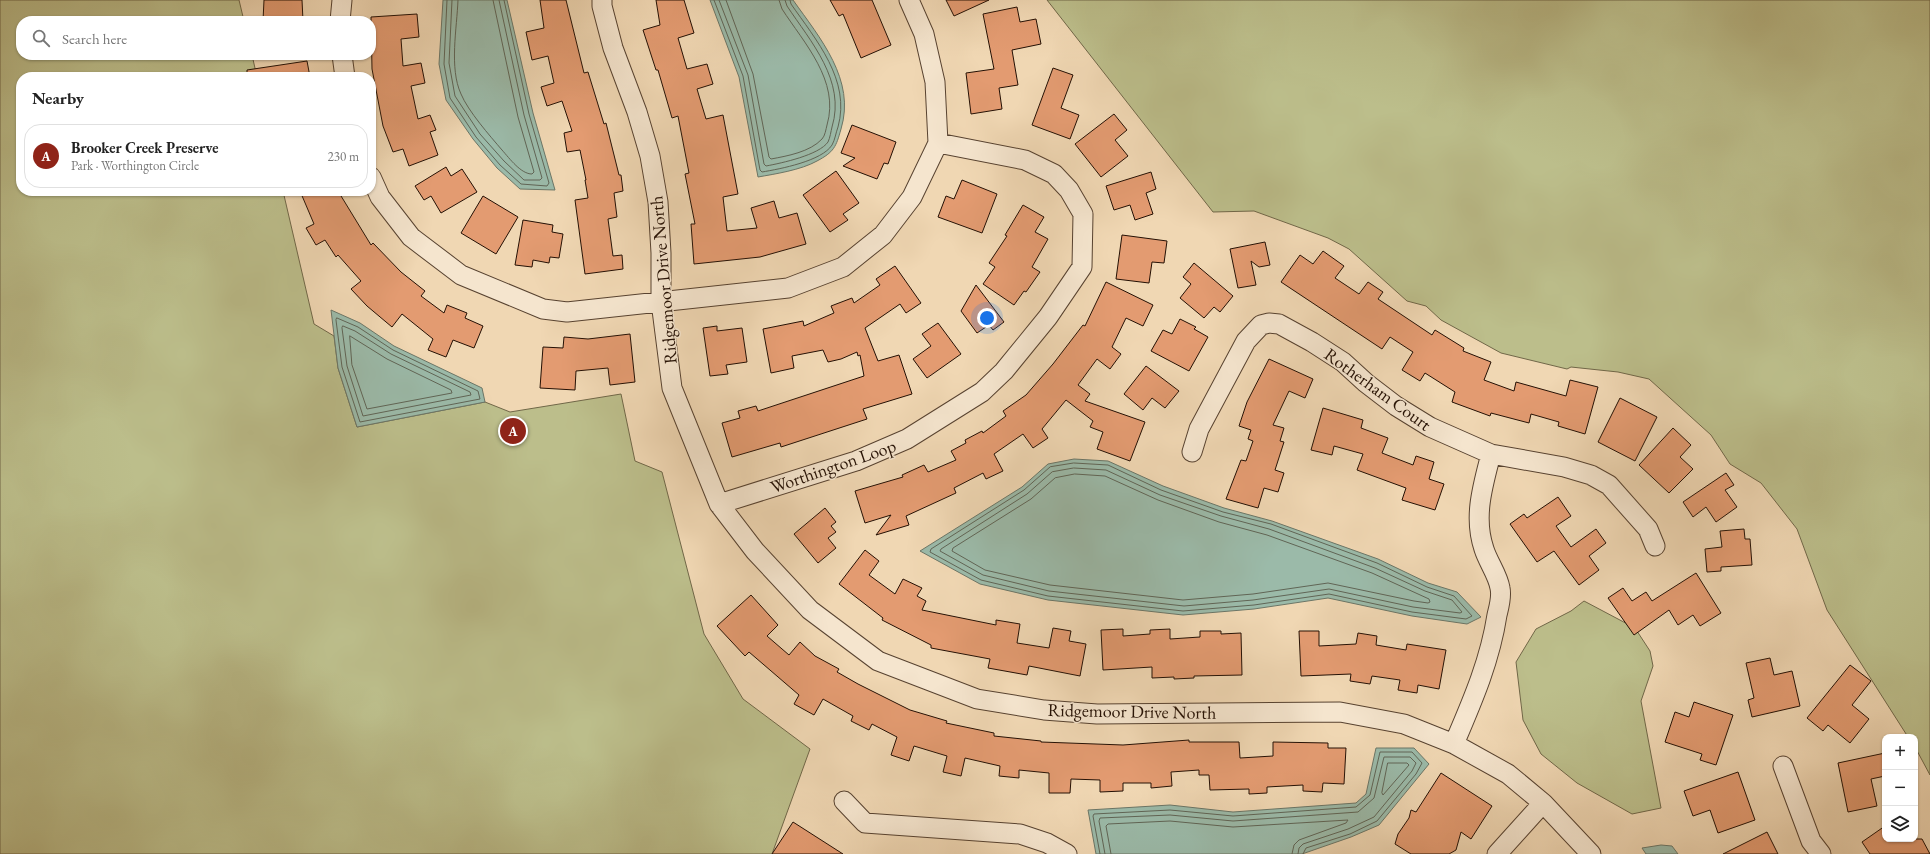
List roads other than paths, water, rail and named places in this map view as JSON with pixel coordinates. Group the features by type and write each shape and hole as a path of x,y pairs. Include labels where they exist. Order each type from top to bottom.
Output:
{"street":[{"path":"340,16 342,0"},
{"name":"Ridgemoor Drive North","path":"602,0 602,6 612,48 637,112 650,156 658,202 661,253 661,302 672,388 719,504 755,551 816,615 878,661 977,699 1044,710 1097,714 1340,712 1404,724 1454,744 1508,774 1543,803 1591,854"},
{"path":"376,189 380,197 411,237 461,275 544,309 567,312 788,288 843,268 883,235 912,197 938,142 934,82 924,34 909,0"},
{"path":"343,60 344,72"},
{"name":"Worthington Loop","path":"719,504 863,458 907,439 982,392 1004,371 1048,317 1082,267 1083,214 1068,190 1054,174 1025,160 938,142"},
{"name":"Rotherham Court","path":"1192,452 1199,429 1246,341 1261,325 1269,323 1279,324 1343,362 1366,383 1396,406 1430,427 1460,442 1491,454 1564,467 1591,475 1609,485 1648,529 1655,546"},
{"path":"1454,744 1482,679 1494,637 1500,599 1500,588 1484,548 1479,526 1481,491 1491,454"},
{"path":"1783,766 1811,841 1821,854"},
{"path":"844,800 866,823 1020,834 1047,843 1068,854"},
{"path":"1497,854 1543,803"}],"water":[{"path":"443,0 507,0 533,113 555,190 520,189 497,168 473,139 446,100 439,64"},
{"path":"710,0 793,0 824,45 833,60 840,77 844,94 844,111 838,140 831,152 817,161 803,167 758,177 739,77"},
{"path":"331,310 360,323 394,346 482,388 485,402 357,427 338,368"},
{"path":"1074,459 1108,461 1163,486 1224,508 1272,521 1378,559 1428,583 1457,592 1481,617 1467,624 1412,616 1328,598 1254,609 1183,615 1048,600 980,584 920,551 1022,487 1048,464"},
{"path":"1376,748 1414,748 1429,764 1379,825 1351,837 1302,854 1096,854 1088,810 1170,805 1233,812 1356,803 1366,794"},
{"path":"1661,845 1672,846 1678,854 1646,854 1642,848"}],"place":[{"name":"Brooker Creek Preserve","path":"513,431"}]}
